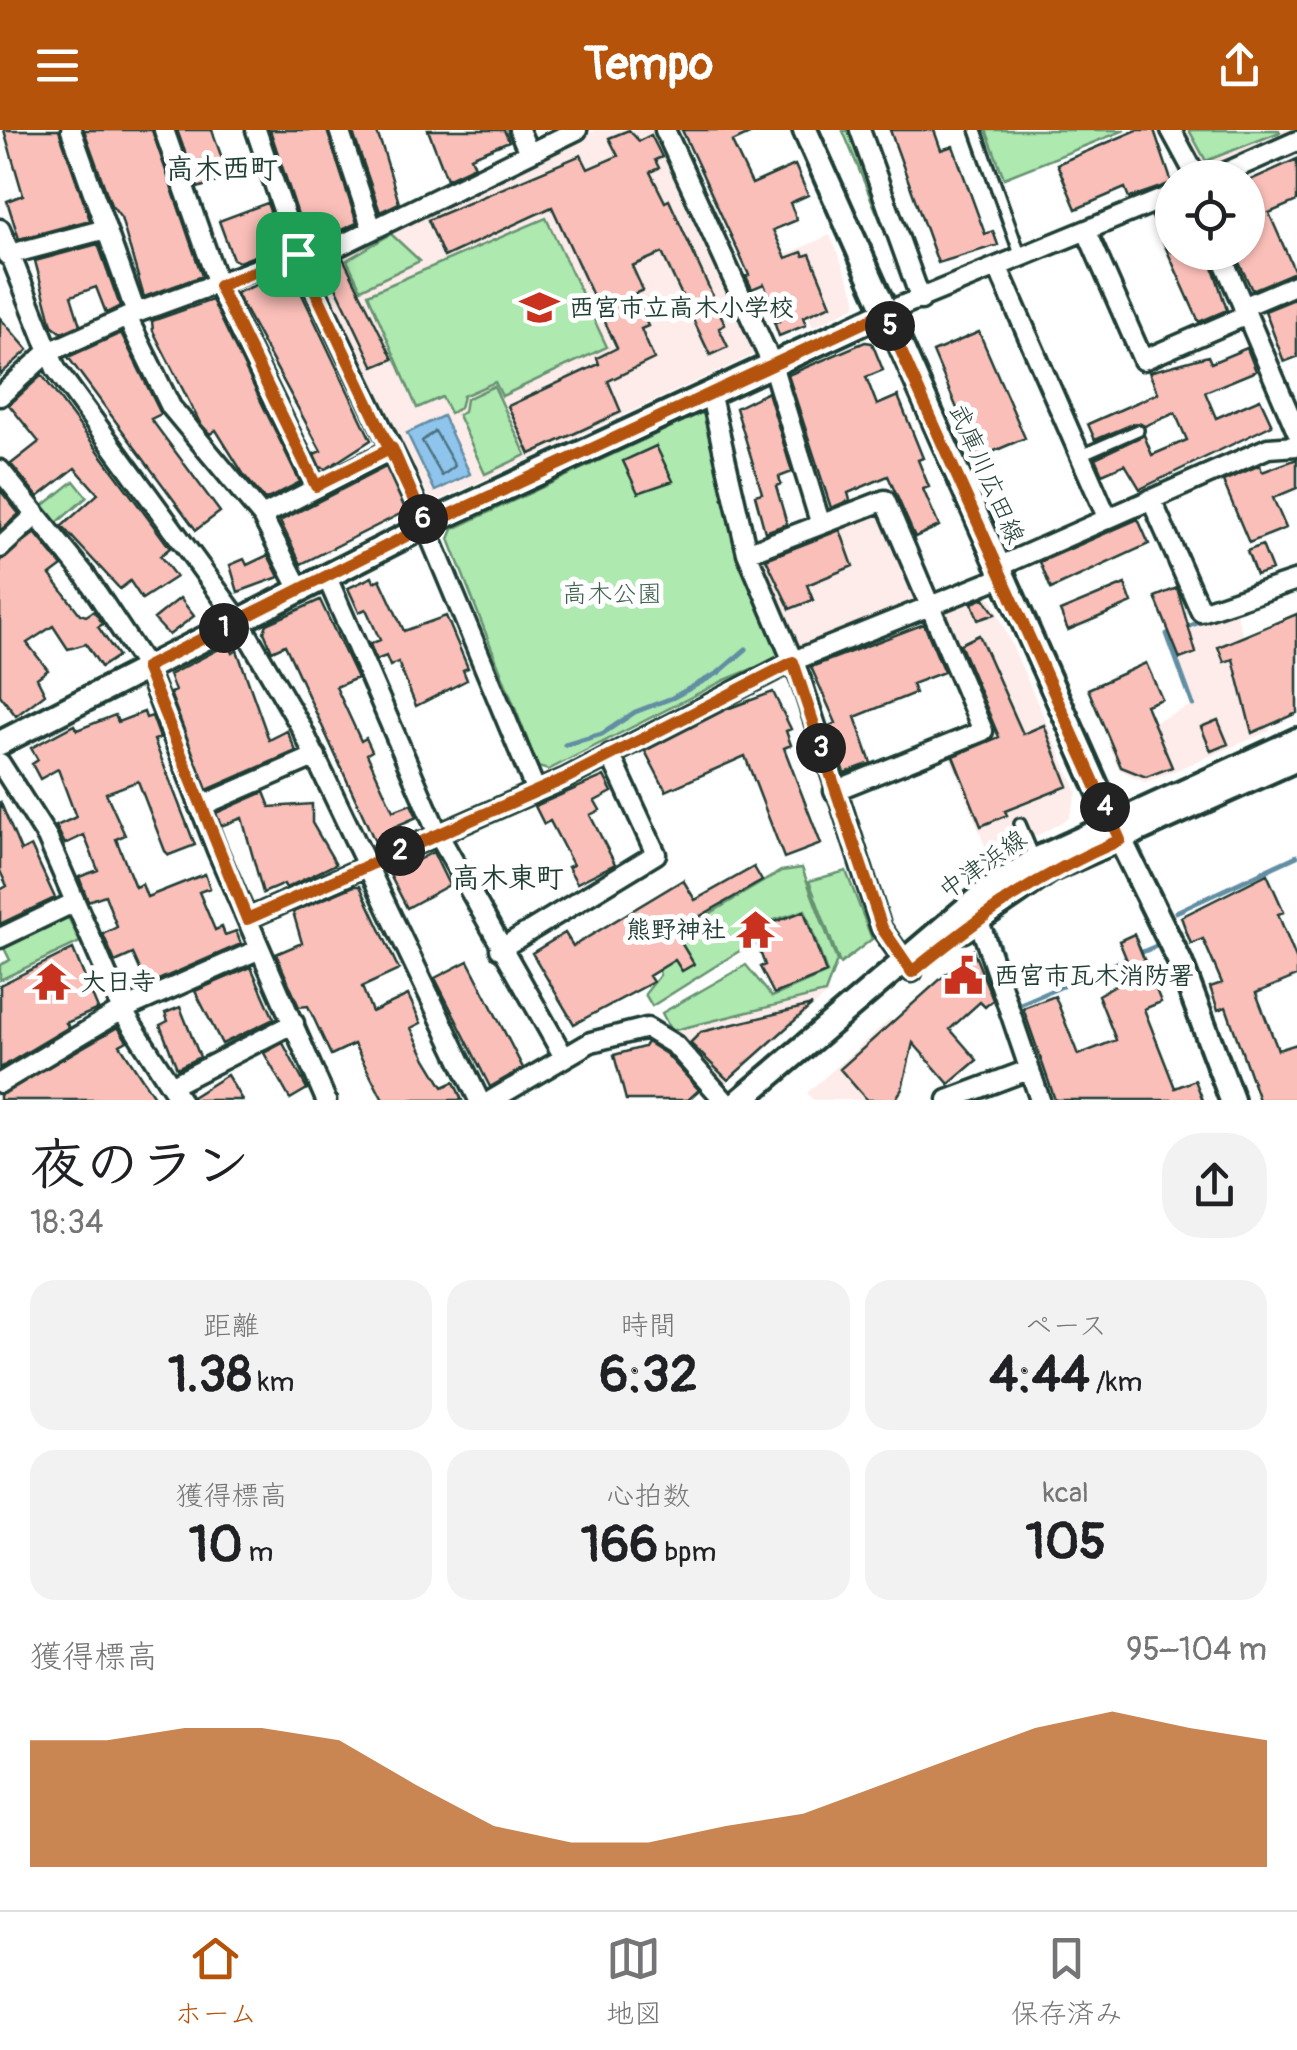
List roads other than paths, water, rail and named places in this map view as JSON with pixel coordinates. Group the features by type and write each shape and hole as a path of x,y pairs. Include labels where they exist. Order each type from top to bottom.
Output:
{"street":[{"path":"71,130 132,315 171,407 262,516 299,588"},
{"path":"164,130 219,286 316,486"},
{"path":"256,130 300,259 392,448 536,792"},
{"path":"339,130 372,230"},
{"path":"519,130 529,153"},
{"path":"0,396 47,353 132,315 300,259 372,230 576,130"},
{"path":"665,130 772,364 820,522"},
{"name":"武庫川広田線","path":"806,130 1116,832 1180,962 1232,1100"},
{"path":"860,130 921,300"},
{"path":"1172,130 1187,160"},
{"path":"1254,160 1297,141"},
{"path":"0,742 299,588 710,392 884,313 999,270 1155,202"},
{"path":"0,229 6,262 47,353 239,620 316,756 479,1100"},
{"path":"6,262 106,229"},
{"path":"1087,232 1143,360 1297,284"},
{"path":"999,270 1107,517"},
{"path":"1228,270 1297,432"},
{"path":"710,392 747,552 793,662 882,928 908,966"},
{"path":"247,919 536,792 793,662 930,608 1107,517 1268,448 1297,446"},
{"path":"262,516 392,448"},
{"path":"0,470 85,575 146,667 199,807 326,1100"},
{"path":"1151,499 1200,612 1297,580"},
{"path":"747,552 885,500 983,731 834,792"},
{"path":"0,548 36,514"},
{"path":"326,575 438,834 564,1058"},
{"name":"中津浜線","path":"741,1100 908,966 1052,868 1297,740"},
{"path":"500,949 656,854 610,754"},
{"path":"199,807 316,756"},
{"name":"中津浜線","path":"765,1100 982,894 1036,860 1297,759"},
{"path":"0,763 47,837 122,1010 175,1093 294,1023"},
{"path":"0,938 75,902"},
{"path":"978,918 1040,1100"},
{"path":"0,1082 122,1010 260,949"},
{"path":"492,1100 592,1042 647,1028 675,1044 724,1100"},
{"path":"948,1100 1028,1070"}],"lane":[{"path":"976,130 1022,260"},
{"path":"1080,456 1138,430"},
{"path":"1020,824 1036,860"}],"water":[{"path":"443,416 470,474 435,491 407,433"}],"waterway":[{"path":"1118,505 1262,442"},
{"path":"1015,550 1090,517"},
{"path":"1186,627 1266,600"},
{"path":"1176,631 1167,634 1193,705"},
{"path":"565,745 602,734 635,712 672,698 718,673 746,649"},
{"path":"11,764 21,780"},
{"path":"1176,912 1297,856"},
{"path":"994,931 1018,1005 1161,944"},
{"path":"188,1096 190,1100"}],"place":[{"name":"西宮市立高木小学校","path":"539,308"},
{"name":"熊野神社","path":"756,930"},
{"name":"西宮市瓦木消防署","path":"964,976"},
{"name":"大日寺","path":"51,982"}],"district":[{"name":"高木西町","path":"222,169"},
{"name":"高木東町","path":"508,878"}],"park label":[{"name":"高木公園","path":"612,594"}]}
